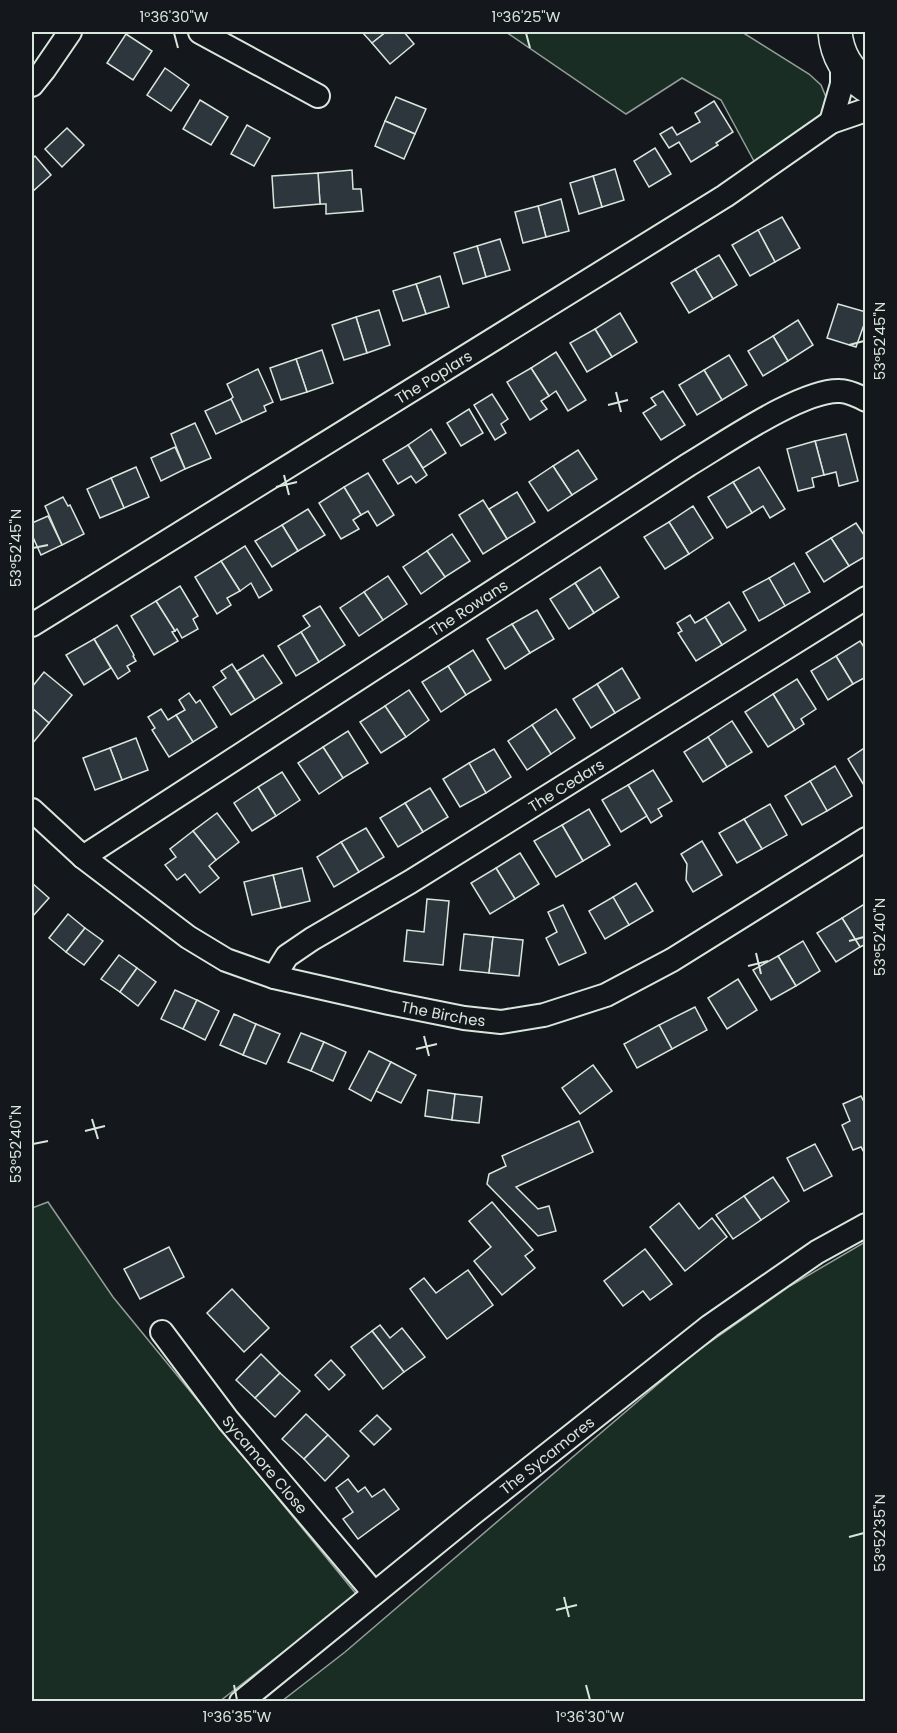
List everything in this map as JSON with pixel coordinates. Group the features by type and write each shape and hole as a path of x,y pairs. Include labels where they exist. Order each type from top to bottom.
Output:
{"highway":[{"path":"832,42 849,70 866,85"}],"street":[{"path":"32,85 69,32"},
{"path":"201,32 318,96"},
{"path":"831,122 842,84 832,42"},
{"name":"The Poplars","path":"32,625 725,196 831,122 866,110"},
{"name":"The Rowans","path":"83,857 688,465 779,411 812,396 840,391 866,400"},
{"name":"The Cedars","path":"274,977 287,956 312,939 410,882 866,598"},
{"name":"The Birches","path":"32,810 83,857 188,937 226,960 274,977 464,1018 501,1022 544,1015 606,995 672,960 866,839"},
{"name":"The Sycamores","path":"241,1701 710,1326 817,1252 866,1225"},
{"name":"Sycamore Close","path":"162,1332 228,1420 374,1593"}],"green space":[{"path":"506,32 742,32 809,74 821,85 826,97 823,114 755,163 721,100 682,78 626,114"},
{"path":"48,1202 113,1297 357,1595 220,1701 32,1702 32,1208"},
{"path":"865,1242 865,1701 282,1701 345,1652 693,1354 790,1286"}],"building":[{"path":"362,32 386,32 372,43"},
{"path":"386,32 404,32 414,44 390,64 372,43"},
{"path":"126,34 152,51 133,80 107,63"},
{"path":"165,68 189,85 171,111 147,95"},
{"path":"396,97 426,109 415,134 385,121"},
{"path":"200,100 228,117 211,145 183,129"},
{"path":"714,101 733,132 716,143 718,145 691,162 679,142 669,148 660,134 672,127 677,135 700,122 695,113"},
{"path":"385,121 415,134 404,159 375,146"},
{"path":"247,125 270,138 254,166 231,154"},
{"path":"67,128 84,145 62,167 45,149"},
{"path":"655,148 671,174 649,187 634,161"},
{"path":"35,156 51,175 32,192 32,159"},
{"path":"615,169 624,200 602,207 593,176"},
{"path":"352,170 353,189 361,189 363,211 326,214 326,204 320,204 318,173"},
{"path":"318,173 320,204 274,208 272,176"},
{"path":"593,176 602,207 579,214 570,183"},
{"path":"561,199 569,231 546,237 538,206"},
{"path":"538,206 546,237 523,243 515,212"},
{"path":"782,217 800,248 775,262 758,230"},
{"path":"758,230 775,262 750,276 732,245"},
{"path":"500,239 510,270 486,277 477,246"},
{"path":"477,246 486,277 463,284 454,253"},
{"path":"719,255 737,285 713,299 695,269"},
{"path":"695,269 713,299 689,313 671,283"},
{"path":"440,276 449,307 426,314 416,284"},
{"path":"416,284 426,314 403,321 393,291"},
{"path":"838,304 866,312 866,319 856,347 827,338"},
{"path":"379,310 390,345 367,353 356,317"},
{"path":"620,313 637,342 612,357 595,329"},
{"path":"356,317 367,353 344,360 332,325"},
{"path":"798,320 813,345 788,361 773,336"},
{"path":"595,329 612,357 587,372 570,343"},
{"path":"773,336 788,361 763,376 748,351"},
{"path":"322,350 333,383 307,392 296,359"},
{"path":"556,352 586,400 568,411 556,391 549,396 531,368"},
{"path":"729,355 747,385 722,400 704,370"},
{"path":"296,359 307,392 281,400 270,368"},
{"path":"531,368 549,396 541,401 547,409 530,420 507,382"},
{"path":"258,369 273,402 264,406 266,411 242,422 227,384"},
{"path":"704,370 722,400 697,415 679,385"},
{"path":"663,391 685,425 661,440 643,413 656,405 651,398"},
{"path":"492,394 508,419 501,424 506,433 495,440 474,405"},
{"path":"231,399 242,422 216,434 205,411"},
{"path":"469,409 483,433 461,446 447,423"},
{"path":"195,423 211,458 185,469 171,434"},
{"path":"431,429 446,453 423,468 408,445"},
{"path":"846,434 858,481 839,486 836,472 824,475 815,441"},
{"path":"815,441 824,475 812,478 814,487 798,491 787,449"},
{"path":"408,445 427,475 416,483 411,476 398,484 383,460"},
{"path":"175,447 185,469 161,481 151,458"},
{"path":"578,450 597,479 572,495 553,466"},
{"path":"553,466 572,495 548,511 529,482"},
{"path":"136,467 149,497 124,508 111,478"},
{"path":"759,467 785,509 770,518 763,506 752,513 733,482"},
{"path":"368,473 394,515 377,526 368,511 361,515 344,487"},
{"path":"111,478 124,508 100,518 87,489"},
{"path":"733,482 752,513 727,528 708,497"},
{"path":"344,487 361,515 353,520 359,529 341,539 319,503"},
{"path":"517,492 535,522 507,539 489,509"},
{"path":"63,497 68,506 70,505 84,534 62,545 45,506"},
{"path":"483,500 507,539 483,554 459,515"},
{"path":"693,506 713,538 689,554 669,522"},
{"path":"308,509 325,535 298,551 282,525"},
{"path":"48,516 62,545 41,555 32,535 32,523"},
{"path":"669,522 689,554 665,569 644,537"},
{"path":"856,523 866,538 866,556 849,566 831,538"},
{"path":"282,525 298,551 272,567 255,541"},
{"path":"452,534 470,561 445,577 427,551"},
{"path":"831,538 849,566 824,582 806,553"},
{"path":"245,546 272,590 259,598 251,583 240,591 221,561"},
{"path":"427,551 445,577 421,594 403,567"},
{"path":"221,561 240,591 227,598 231,605 217,614 195,577"},
{"path":"794,563 810,592 785,606 769,578"},
{"path":"600,567 619,597 594,613 575,583"},
{"path":"388,576 407,604 383,620 364,592"},
{"path":"769,578 785,606 759,621 743,592"},
{"path":"575,583 594,613 569,629 550,599"},
{"path":"180,586 198,616 193,619 198,629 182,638 156,601"},
{"path":"364,592 383,620 359,636 340,608"},
{"path":"156,601 175,631 172,632 178,641 154,655 131,616"},
{"path":"729,602 746,630 722,645 705,617"},
{"path":"320,606 345,645 319,662 301,632 310,626 303,616"},
{"path":"537,610 554,639 530,653 512,624"},
{"path":"690,615 695,623 705,617 722,645 696,661 678,633 682,631 677,623"},
{"path":"512,624 530,653 505,669 487,639"},
{"path":"117,625 136,661 127,666 130,671 118,679 94,639"},
{"path":"301,632 319,662 296,676 278,646"},
{"path":"94,639 111,668 84,685 66,655"},
{"path":"860,641 866,650 866,677 853,684 836,656"},
{"path":"473,650 491,680 466,695 448,666"},
{"path":"263,655 282,683 255,700 237,671"},
{"path":"836,656 853,684 828,700 811,671"},
{"path":"232,664 255,700 231,715 213,687 226,678 221,671"},
{"path":"448,666 466,695 441,712 422,682"},
{"path":"622,668 640,698 615,713 597,684"},
{"path":"44,672 72,695 49,723 32,708 32,687"},
{"path":"797,679 816,709 801,719 804,724 795,730 773,694"},
{"path":"597,684 615,713 591,728 573,699"},
{"path":"409,690 429,720 406,737 385,706"},
{"path":"189,693 196,703 200,700 217,727 193,742 176,715 185,710 179,700"},
{"path":"773,694 795,730 768,747 745,712"},
{"path":"385,706 406,737 381,753 360,722"},
{"path":"32,708 49,723 32,744"},
{"path":"161,709 168,720 176,715 193,742 169,757 152,730 155,728 148,717"},
{"path":"556,709 575,738 551,754 532,725"},
{"path":"732,721 752,752 727,767 708,737"},
{"path":"532,725 551,754 527,770 508,741"},
{"path":"348,731 368,763 343,778 323,747"},
{"path":"708,737 727,767 703,782 684,752"},
{"path":"136,738 148,770 122,780 110,748"},
{"path":"323,747 343,778 319,794 298,763"},
{"path":"866,747 866,787 865,787 848,759"},
{"path":"110,748 122,780 95,790 83,758"},
{"path":"494,749 511,777 486,793 469,763"},
{"path":"469,763 486,793 460,807 443,779"},
{"path":"835,766 852,796 827,811 810,781"},
{"path":"653,770 672,801 658,809 662,816 651,823 628,785"},
{"path":"282,772 300,800 276,816 258,787"},
{"path":"810,781 827,811 802,825 785,796"},
{"path":"628,785 647,816 621,832 602,800"},
{"path":"258,787 276,816 252,831 234,803"},
{"path":"430,788 448,817 423,832 405,803"},
{"path":"405,803 423,832 398,847 380,818"},
{"path":"770,804 787,835 762,849 744,819"},
{"path":"589,809 610,845 583,861 562,825"},
{"path":"217,813 239,842 216,860 193,831"},
{"path":"744,819 762,849 737,863 719,833"},
{"path":"562,825 583,861 556,877 534,841"},
{"path":"366,828 384,857 359,872 341,842"},
{"path":"193,831 216,860 209,866 219,878 200,893 185,874 177,880 165,865 176,857 170,849"},
{"path":"702,841 722,875 693,892 686,880 687,864 681,854"},
{"path":"341,842 359,872 334,887 317,857"},
{"path":"520,853 539,884 515,899 496,868"},
{"path":"302,868 310,901 281,908 273,875"},
{"path":"496,868 515,899 490,914 471,883"},
{"path":"273,875 281,908 252,915 244,882"},
{"path":"32,883 49,898 32,917"},
{"path":"636,883 653,911 629,925 613,897"},
{"path":"613,897 629,925 605,939 589,911"},
{"path":"427,899 449,901 443,965 404,961 407,930 424,932"},
{"path":"866,903 866,944 860,947 842,918"},
{"path":"563,905 586,953 559,965 546,938 557,932 548,912"},
{"path":"68,914 85,928 66,952 49,938"},
{"path":"842,918 860,947 836,962 817,933"},
{"path":"85,928 103,941 84,965 66,952"},
{"path":"464,934 493,937 489,973 460,970"},
{"path":"493,937 523,940 519,976 489,973"},
{"path":"803,941 820,971 796,986 778,956"},
{"path":"119,955 137,968 120,992 101,979"},
{"path":"778,956 796,986 771,1000 753,970"},
{"path":"137,968 156,982 138,1006 120,992"},
{"path":"738,979 757,1010 727,1029 708,998"},
{"path":"175,990 197,1000 183,1029 161,1019"},
{"path":"197,1000 219,1011 205,1040 183,1029"},
{"path":"695,1007 707,1030 672,1049 659,1025"},
{"path":"234,1014 256,1024 243,1055 220,1045"},
{"path":"256,1024 280,1034 266,1064 243,1055"},
{"path":"659,1025 672,1049 637,1068 624,1044"},
{"path":"301,1033 324,1042 311,1071 288,1062"},
{"path":"324,1042 346,1052 333,1081 311,1071"},
{"path":"369,1051 391,1062 371,1101 349,1089"},
{"path":"391,1062 416,1075 401,1103 376,1091"},
{"path":"593,1065 612,1091 580,1114 562,1088"},
{"path":"428,1090 455,1094 452,1120 425,1116"},
{"path":"455,1094 482,1097 479,1123 452,1120"},
{"path":"861,1096 866,1106 866,1156 861,1147 853,1150 842,1125 850,1121 843,1104"},
{"path":"579,1121 593,1152 516,1187 538,1209 549,1206 556,1231 538,1236 487,1184 489,1174 506,1166 502,1156"},
{"path":"815,1144 832,1176 804,1191 787,1158"},
{"path":"773,1177 789,1201 761,1220 744,1196"},
{"path":"744,1196 761,1220 733,1239 716,1215"},
{"path":"492,1202 533,1250 525,1256 535,1268 502,1295 474,1261 491,1247 469,1221"},
{"path":"679,1203 699,1229 712,1218 727,1237 685,1271 650,1227"},
{"path":"169,1247 184,1277 140,1299 124,1269"},
{"path":"645,1249 672,1284 650,1300 643,1291 623,1306 604,1281"},
{"path":"468,1270 493,1305 447,1339 410,1289 424,1278 436,1293"},
{"path":"232,1289 269,1328 244,1352 207,1313"},
{"path":"380,1325 390,1338 402,1328 425,1357 404,1372 372,1331"},
{"path":"372,1331 404,1372 383,1389 351,1347"},
{"path":"261,1354 280,1373 255,1398 236,1380"},
{"path":"331,1360 345,1375 329,1390 315,1375"},
{"path":"280,1373 300,1391 275,1417 255,1398"},
{"path":"306,1414 328,1435 304,1459 282,1439"},
{"path":"377,1415 391,1429 374,1445 360,1431"},
{"path":"328,1435 349,1456 325,1481 304,1459"},
{"path":"348,1479 358,1492 365,1487 372,1497 384,1489 399,1509 358,1539 343,1519 353,1512 336,1488"}]}
